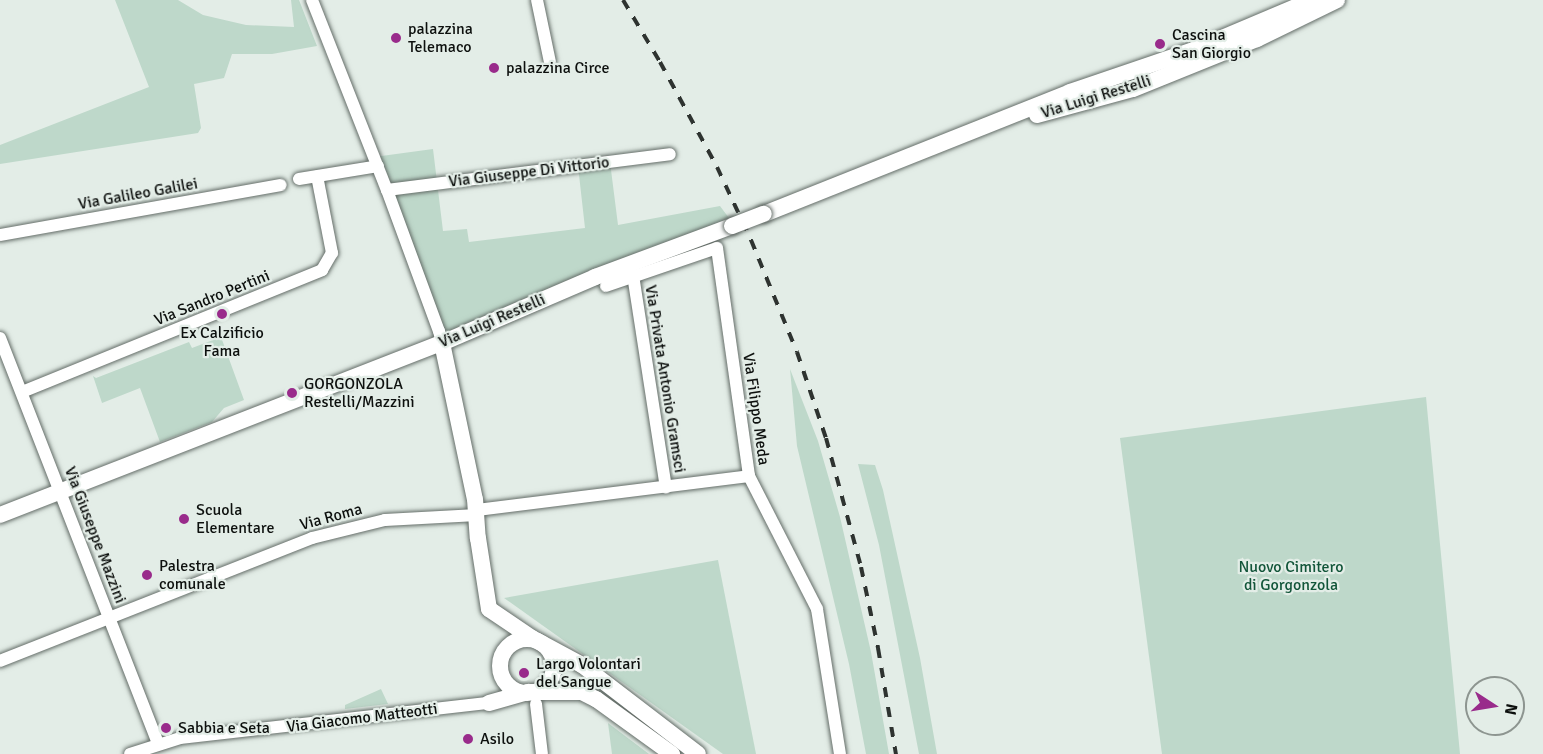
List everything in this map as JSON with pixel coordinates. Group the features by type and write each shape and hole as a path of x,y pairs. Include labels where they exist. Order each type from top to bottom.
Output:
{"street":[{"path":"312,0 378,166 439,331 477,513 487,601 491,610 538,642 550,653 553,670 546,684 532,698"},
{"path":"537,0 550,62"},
{"name":"Via Luigi Restelli","path":"0,515 59,490 442,343 558,292 764,214 1070,92 1196,49 1312,0"},
{"name":"Via Luigi Restelli","path":"984,127 1133,89 1257,39 1337,0"},
{"name":"Via Giuseppe Di Vittorio","path":"387,190 670,154"},
{"path":"299,179 378,166"},
{"name":"Via Sandro Pertini","path":"22,392 322,270 332,254 317,176"},
{"name":"Via Galileo Galilei","path":"0,235 281,185"},
{"name":"Via Filippo Meda","path":"633,275 717,248 749,476 817,609 840,754"},
{"path":"606,286 633,275"},
{"name":"Via Privata Antonio Gramsci","path":"633,275 666,488"},
{"name":"Via Giuseppe Mazzini","path":"0,338 158,744"},
{"name":"Via Roma","path":"0,661 324,535 402,518 477,513 749,476"},
{"path":"532,698 507,684 502,675 501,661 505,650 515,642 526,639 565,654 698,754"},
{"path":"489,703 532,698 560,691 582,692 596,699 672,754"},
{"path":"532,698 542,754"},
{"name":"Via Giacomo Matteotti","path":"130,754 158,744 186,738 489,703"}],"green space":[{"path":"115,0 178,0 203,15 246,25 294,27 291,0 299,0 317,46 272,54 232,54 224,78 194,84 201,128 198,133 0,164 0,145 149,87"},
{"path":"433,149 443,231 467,229 469,242 585,228 578,166 610,162 618,225 720,206 729,218 440,342 374,157"},
{"path":"221,337 244,400 224,408 212,422 160,442 140,388 102,403 93,376 96,378 189,342 192,348"},
{"path":"790,369 818,441 840,517 871,652 889,754 866,754 849,664 797,446"},
{"name":"Nuovo Cimitero di Gorgonzola","path":"1426,397 1460,754 1162,754 1120,438"},
{"path":"858,464 875,465 883,490 920,658 937,754 919,754 879,545"},
{"path":"718,560 756,754 723,754 504,598"},
{"path":"381,689 388,704 345,709 345,705"},
{"path":"608,723 649,754 612,754"}],"railway":[{"path":"623,0 660,62 717,167 751,240 797,352 826,438 861,567 878,648 896,754"}],"place":[{"name":"palazzina Telemaco","path":"396,38"},
{"name":"Cascina San Giorgio","path":"1160,44"},
{"name":"palazzina Circe","path":"494,68"},
{"name":"Ex Calzificio Fama","path":"222,314"},
{"name":"GORGONZOLA Restelli/Mazzini","path":"292,393"},
{"name":"Scuola Elementare","path":"184,519"},
{"name":"Palestra comunale","path":"147,575"},
{"name":"Largo Volontari del Sangue","path":"524,673"},
{"name":"Sabbia e Seta","path":"166,728"},
{"name":"Asilo","path":"468,739"}]}
